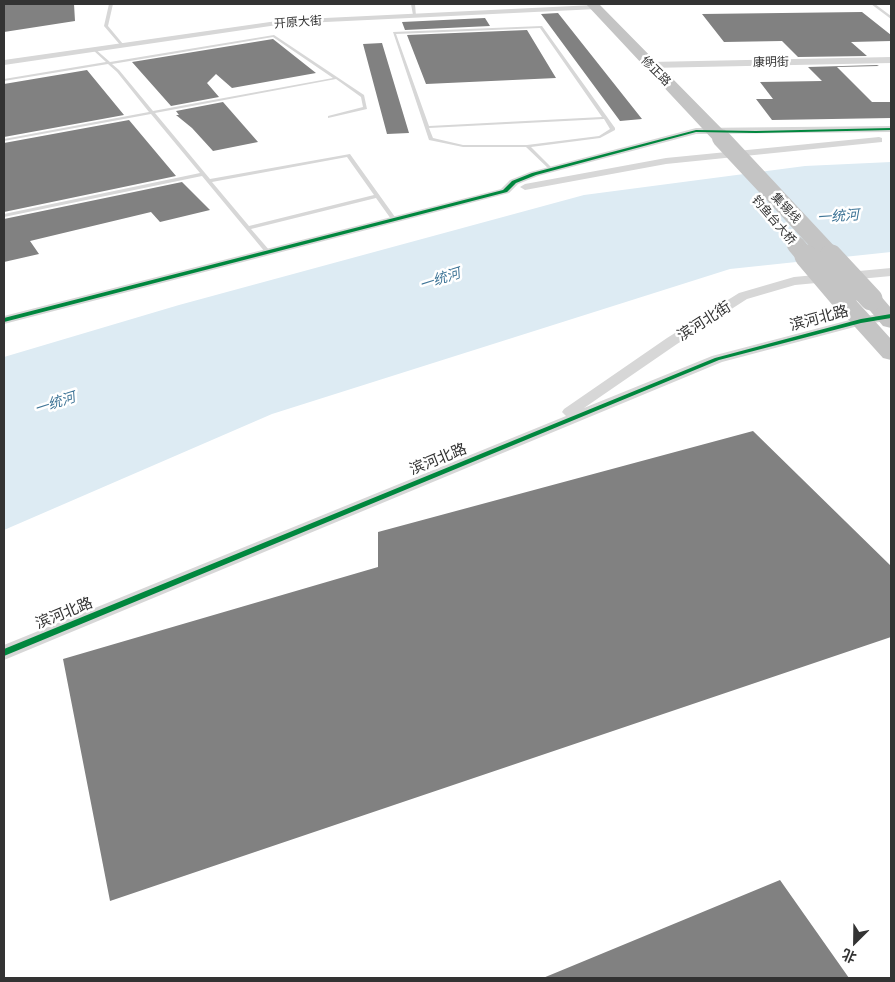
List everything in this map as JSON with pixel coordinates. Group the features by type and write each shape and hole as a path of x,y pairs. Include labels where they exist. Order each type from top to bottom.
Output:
{"highway":[{"name":"修正路","path":"587,5 650,65 709,134"},
{"name":"修正路","path":"587,5 709,134"},
{"name":"集锡线","path":"709,134 890,318"},
{"name":"钓鱼台大桥","path":"709,134 845,302 891,353"}],"street":[{"name":"开原大街","path":"4,63 284,22 587,5"},
{"name":"康明街","path":"650,65 891,60"},
{"path":"506,190 514,182 550,169 709,134 891,130"},
{"path":"4,320 506,190 666,161 891,139"},
{"name":"滨河北街","path":"541,431 743,296 794,281 891,272"},
{"name":"滨河北路","path":"4,653 717,358 861,321 890,318"}],"lane":[{"path":"111,4 106,26 122,45"},
{"path":"413,4 415,15"},
{"path":"874,4 891,18"},
{"path":"540,27 605,118 613,129 600,137 526,146 463,146 431,139 394,33 540,27"},
{"path":"4,80 274,36 363,96 365,108 330,117"},
{"path":"94,49 109,63 152,112 267,251"},
{"path":"4,140 337,78"},
{"path":"427,127 605,118"},
{"path":"526,146 550,169"},
{"path":"209,181 348,154 393,218"},
{"path":"4,216 203,174"},
{"path":"248,228 377,196"}],"water":[{"name":"一统河","path":"891,162 891,252 730,269 272,414 4,530 4,357 179,305 584,195 805,166"}],"building":[{"path":"4,4 74,4 75,21 4,32"},
{"path":"862,12 891,35 891,41 851,42 867,56 798,57 782,41 724,42 702,14"},
{"path":"558,13 642,119 620,121 541,14"},
{"path":"485,18 490,26 405,30 402,22"},
{"path":"527,30 556,78 426,84 407,35"},
{"path":"273,39 316,73 232,88 216,74 207,83 219,97 171,106 132,62"},
{"path":"382,43 409,133 387,134 363,44"},
{"path":"879,66 837,67 872,102 891,102 891,118 772,120 756,99 773,99 760,82 822,81 808,67"},
{"path":"87,70 124,115 4,137 4,84"},
{"path":"223,102 258,142 213,151 192,128 176,115 179,115 176,111"},
{"path":"129,120 176,176 4,212 4,143"},
{"path":"182,182 210,210 160,222 151,212 30,241 39,254 4,262 4,219"},
{"path":"753,431 891,566 891,637 110,901 63,659 378,567 378,532"},
{"path":"780,880 849,978 543,978"}],"cycle path":[{"path":"4,320 505,191 514,182 534,174 696,131 756,132 891,129"},
{"path":"4,653 717,359 861,321 891,316"}]}
